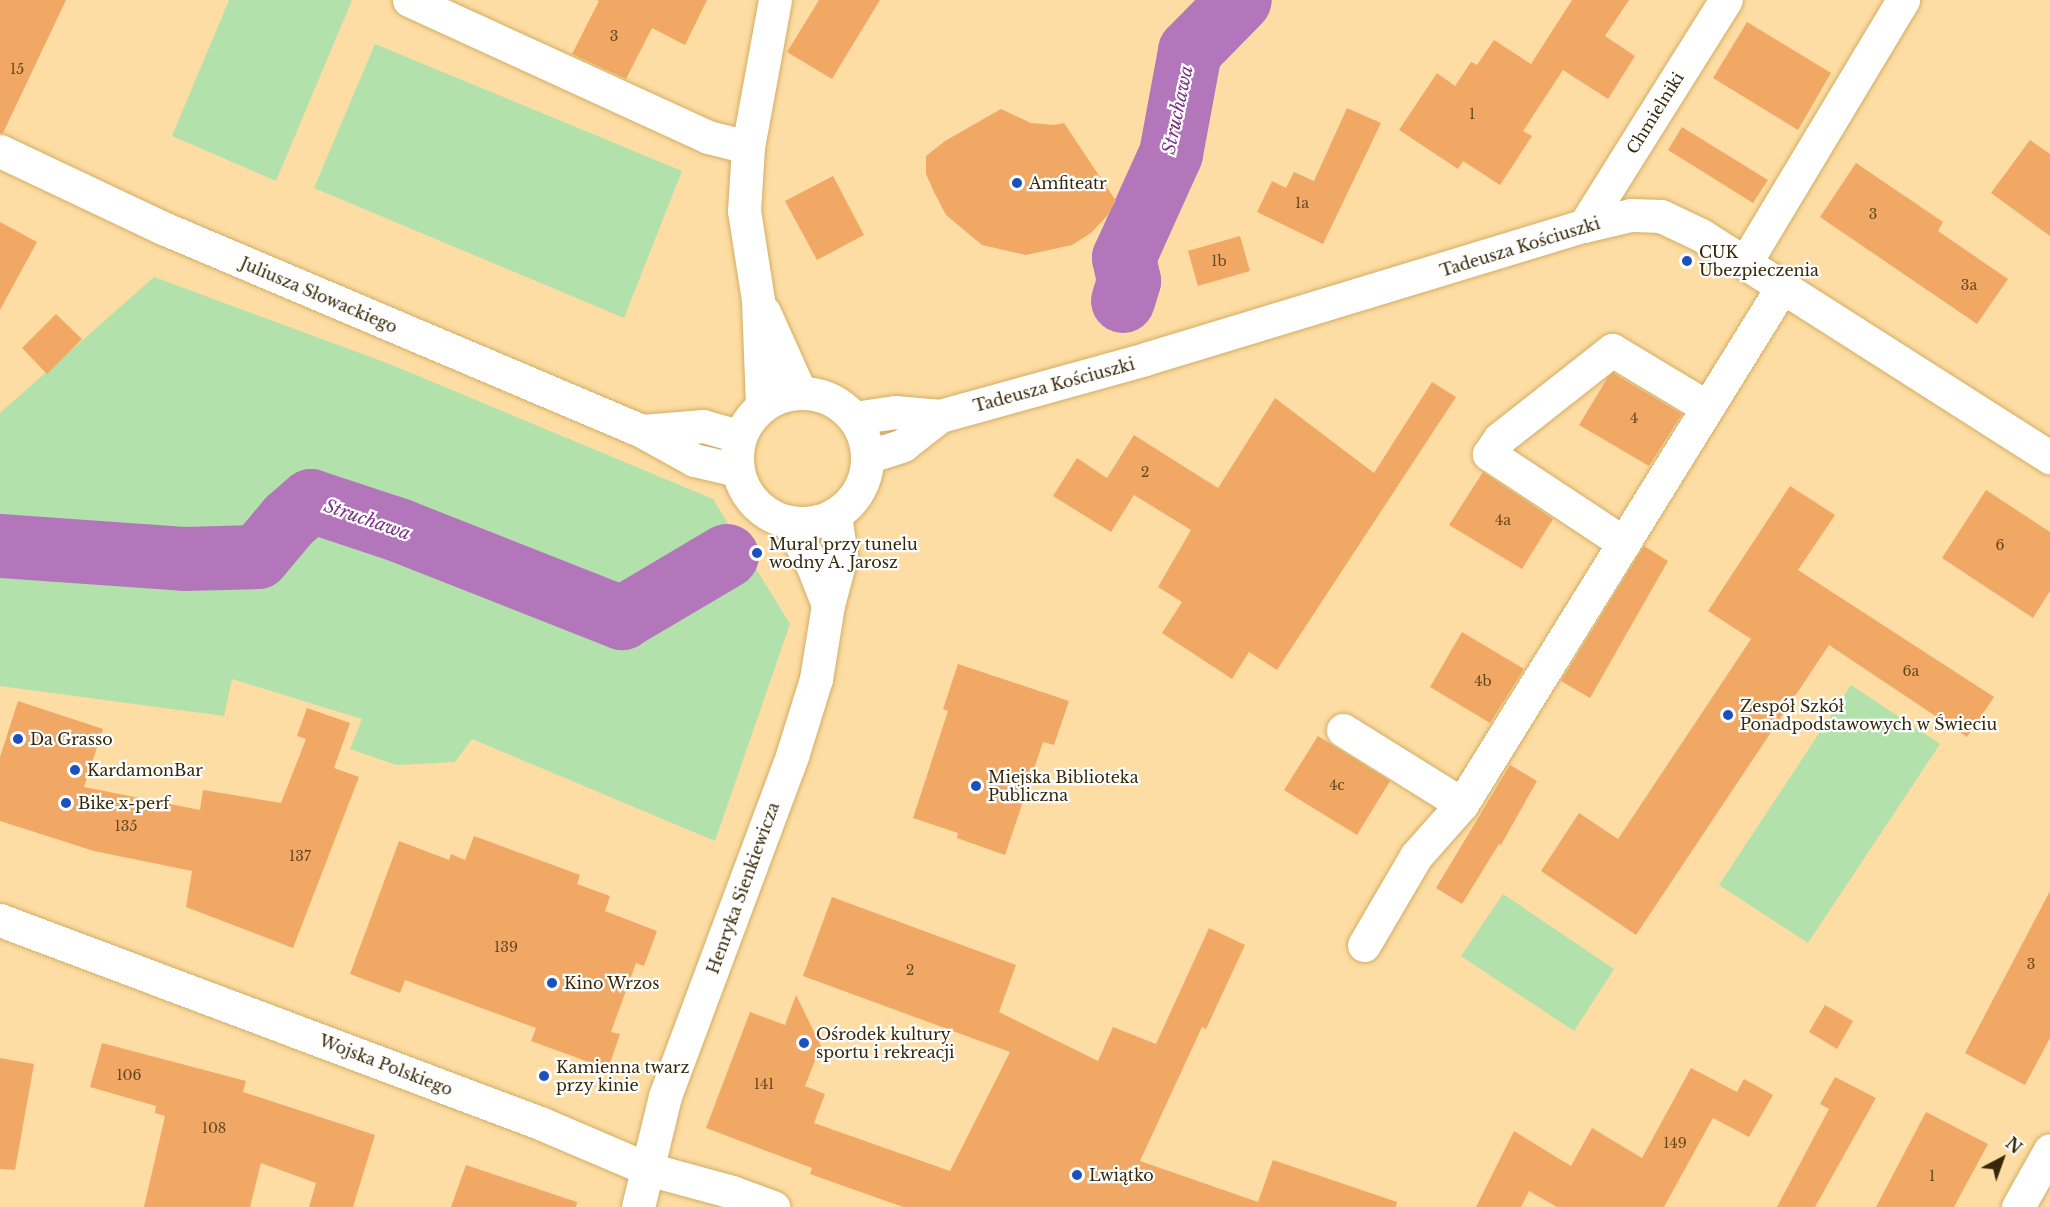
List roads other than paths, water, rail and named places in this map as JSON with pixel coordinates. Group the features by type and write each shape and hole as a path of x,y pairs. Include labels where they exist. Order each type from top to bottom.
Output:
{"street":[{"path":"409,0 708,137 748,147"},
{"path":"762,405 758,300 744,211 748,147 775,0"},
{"name":"Chmielniki","path":"1584,226 1726,0"},
{"path":"1744,263 1903,0"},
{"name":"Juliusza Słowackiego","path":"0,151 174,232 642,431 694,460 737,470"},
{"name":"Tadeusza Kościuszki","path":"854,418 895,412 940,416 1145,359 1584,226 1631,215 1661,216 1701,235 2050,457"},
{"path":"1364,945 1416,856 1462,804 1782,287"},
{"path":"758,300 801,392"},
{"path":"1624,543 1489,454 1499,439 1612,350 1707,407"},
{"path":"801,392 830,399 854,418 864,437 867,458 865,475 859,490 849,504 835,515 813,523 789,523 765,513 746,494 737,470 736,453 739,436 749,419 762,405 780,396 801,392"},
{"name":"Tadeusza Kościuszki","path":"867,458 903,445 940,416"},
{"name":"Juliusza Słowackiego","path":"642,431 703,426 739,436"},
{"name":"Henryka Sienkiewicza","path":"638,1207 665,1096 792,756 816,679 828,605 842,556 835,515"},
{"path":"789,523 811,562 828,605"},
{"path":"1343,730 1462,804"},
{"name":"Wojska Polskiego","path":"0,920 529,1119 648,1169 732,1192 773,1207"},
{"path":"2018,1207 2050,1150"}],"waterway":[{"name":"Struchawa","path":"1123,301 1129,281 1124,258 1171,154 1190,51 1240,0"},
{"name":"Struchawa","path":"0,546 184,559 258,557 289,520 311,501 401,531 622,618 727,556"}],"place":[{"name":"Amfiteatr","path":"1017,183"},
{"name":"CUK Ubezpieczenia","path":"1687,261"},
{"name":"Mural przy tunelu wodny A. Jarosz","path":"757,553"},
{"name":"Zespół Szkół Ponadpodstawowych w Świeciu","path":"1728,715"},
{"name":"Da Grasso","path":"18,739"},
{"name":"KardamonBar","path":"75,770"},
{"name":"Miejska Biblioteka Publiczna","path":"976,786"},
{"name":"Bike x-perf","path":"66,803"},
{"name":"Kino Wrzos","path":"552,983"},
{"name":"Ośrodek kultury sportu i rekreacji","path":"804,1043"},
{"name":"Kamienna twarz przy kinie","path":"544,1076"},
{"name":"Lwiątko","path":"1077,1175"}]}
